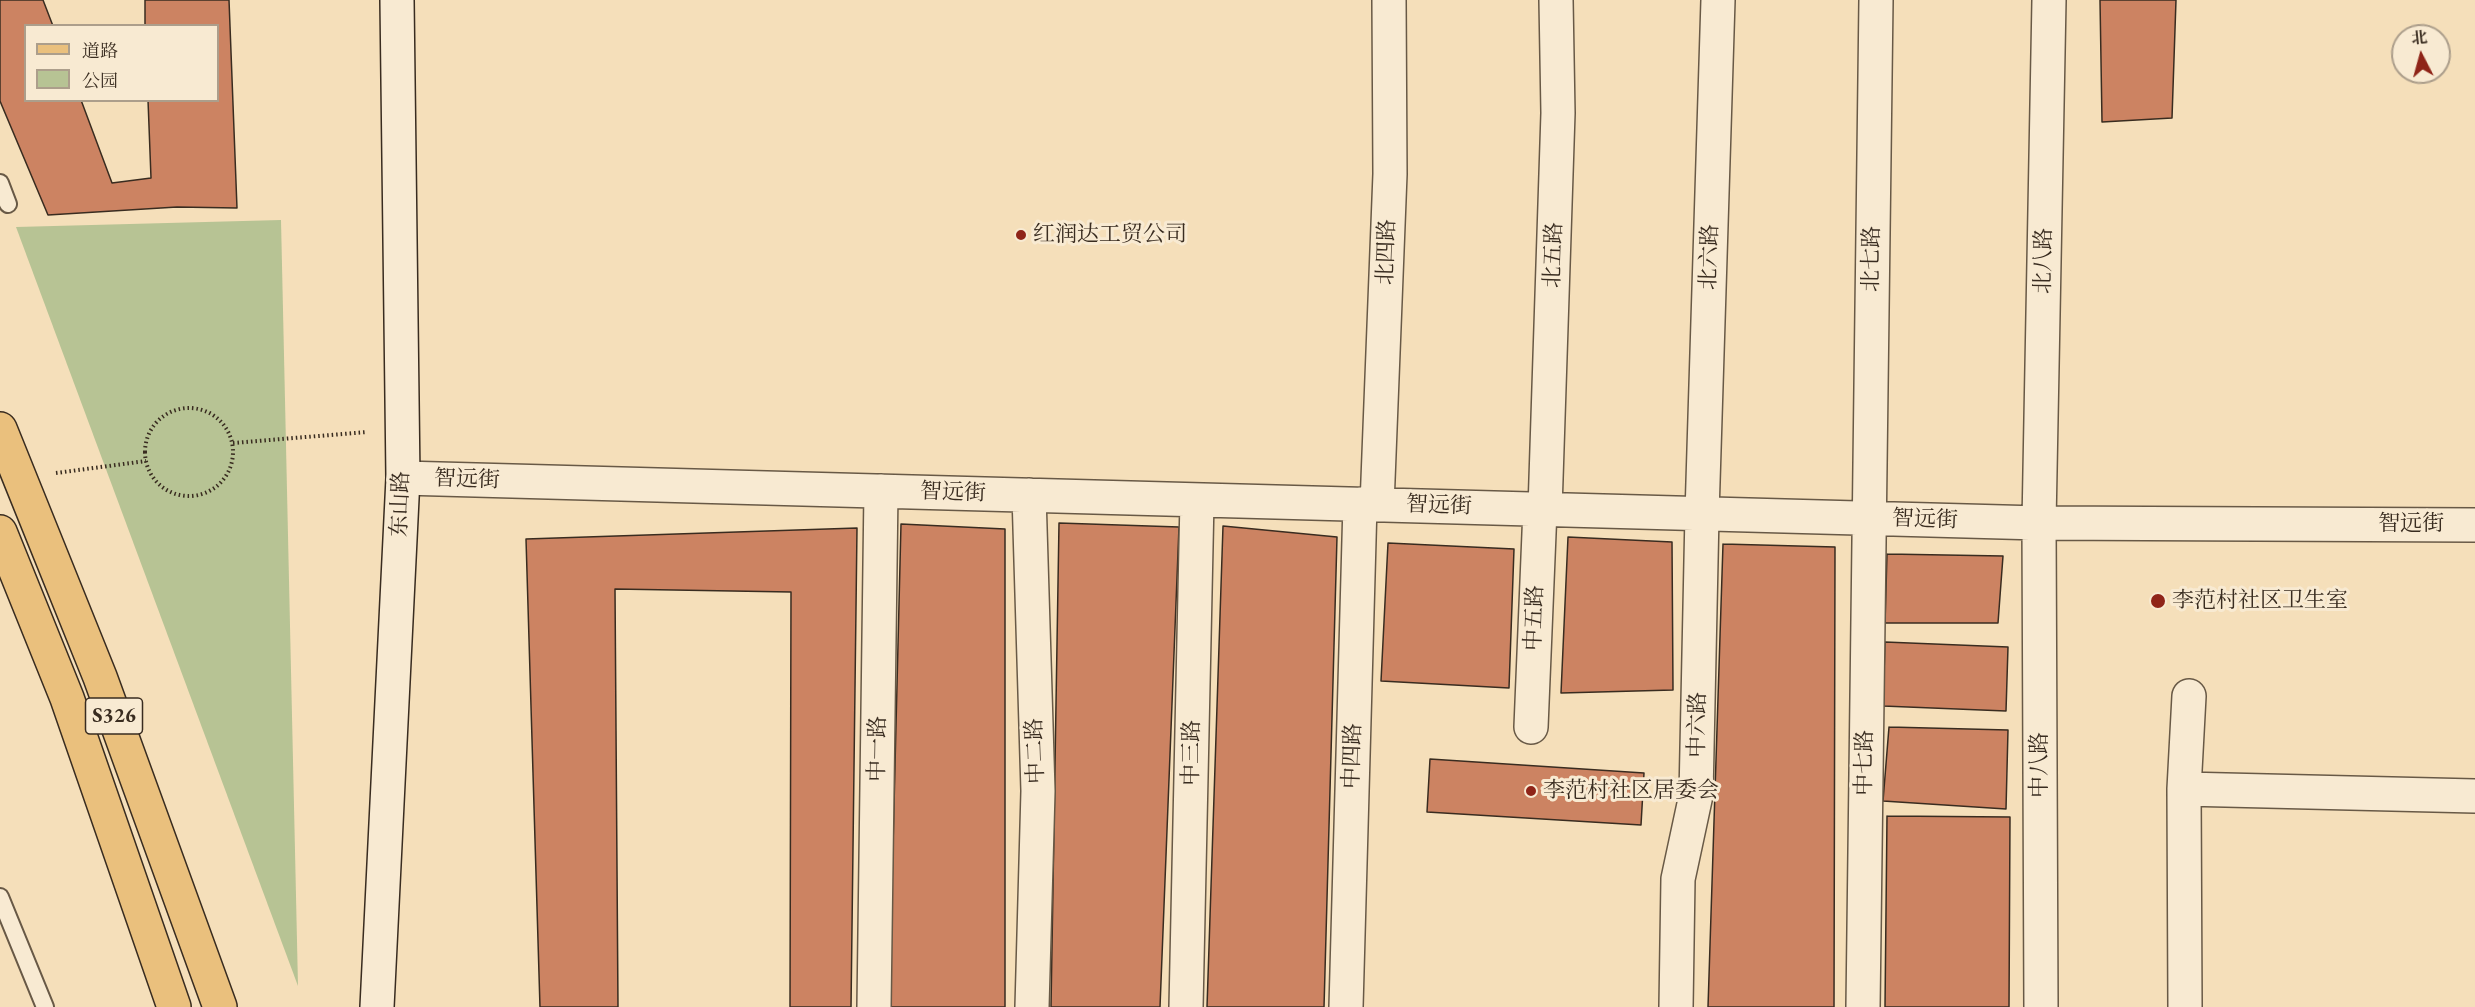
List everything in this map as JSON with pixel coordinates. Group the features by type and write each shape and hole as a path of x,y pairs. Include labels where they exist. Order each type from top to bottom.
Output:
{"main road":[{"name":"S326","path":"0,429 100,677 220,1007"},
{"name":"S326","path":"0,532 67,698 174,1007"}],"street":[{"name":"东山路","path":"377,1007 403,478 397,0"},
{"name":"北四路","path":"1368,504 1390,174 1389,0"},
{"name":"北五路","path":"1542,509 1558,113 1556,0"},
{"name":"北六路","path":"1702,514 1718,0"},
{"name":"北七路","path":"1868,518 1876,0"},
{"name":"北八路","path":"2039,523 2049,0"},
{"name":"智远街","path":"403,478 2039,523 2475,525"},
{"name":"中一路","path":"874,1007 881,491"},
{"name":"中二路","path":"1029,495 1038,791 1032,1007"},
{"name":"中三路","path":"1186,1007 1197,500"},
{"name":"中四路","path":"1346,1007 1368,504"},
{"name":"中五路","path":"1531,727 1542,509"},
{"name":"中六路","path":"1676,1007 1678,879 1696,795 1702,514"},
{"name":"中七路","path":"1863,1007 1868,518"},
{"name":"中八路","path":"2039,523 2041,1007"},
{"path":"2185,1007 2184,789 2189,696"},
{"path":"2184,789 2475,796"}],"lane":[{"path":"0,183 8,204"},
{"path":"0,897 45,1007"}],"path":[{"path":"192,408 217,417 227,429 233,443 234,459 228,473 219,485 206,493 190,496 175,494 161,487 151,475 146,461 145,447 148,434 166,414 178,409 192,408"},
{"path":"233,443 402,429"},
{"path":"20,478 146,461"}],"green space":[{"path":"281,220 298,986 16,227"}],"building":[{"path":"0,0 43,0 52,24 24,24 24,102 82,102 112,183 151,178 148,102 219,102 219,24 145,24 145,0 229,0 237,208 177,207 48,215 0,101"},
{"path":"2100,0 2176,0 2172,118 2102,122"},
{"path":"1059,523 1179,527 1160,1007 1051,1007"},
{"path":"901,524 1005,529 1005,1007 889,1007"},
{"path":"1223,526 1337,537 1324,1007 1207,1007"},
{"path":"857,528 851,1007 790,1007 791,592 615,589 618,1007 540,1007 526,539"},
{"path":"1568,537 1672,542 1673,690 1561,693"},
{"path":"1388,543 1514,549 1509,688 1381,681"},
{"path":"1723,544 1835,547 1834,1007 1708,1007"},
{"path":"1887,554 2003,556 1998,623 1885,623"},
{"path":"1885,642 2008,647 2006,711 1883,706"},
{"path":"1889,727 2008,730 2006,809 1883,801"},
{"path":"1430,759 1644,773 1641,825 1427,812"},
{"path":"1887,816 2010,817 2009,1007 1885,1007"}],"place":[{"name":"红润达工贸公司","path":"1021,235"},
{"name":"李范村社区卫生室","path":"2158,601"},
{"name":"李范村社区居委会","path":"1531,791"}]}
